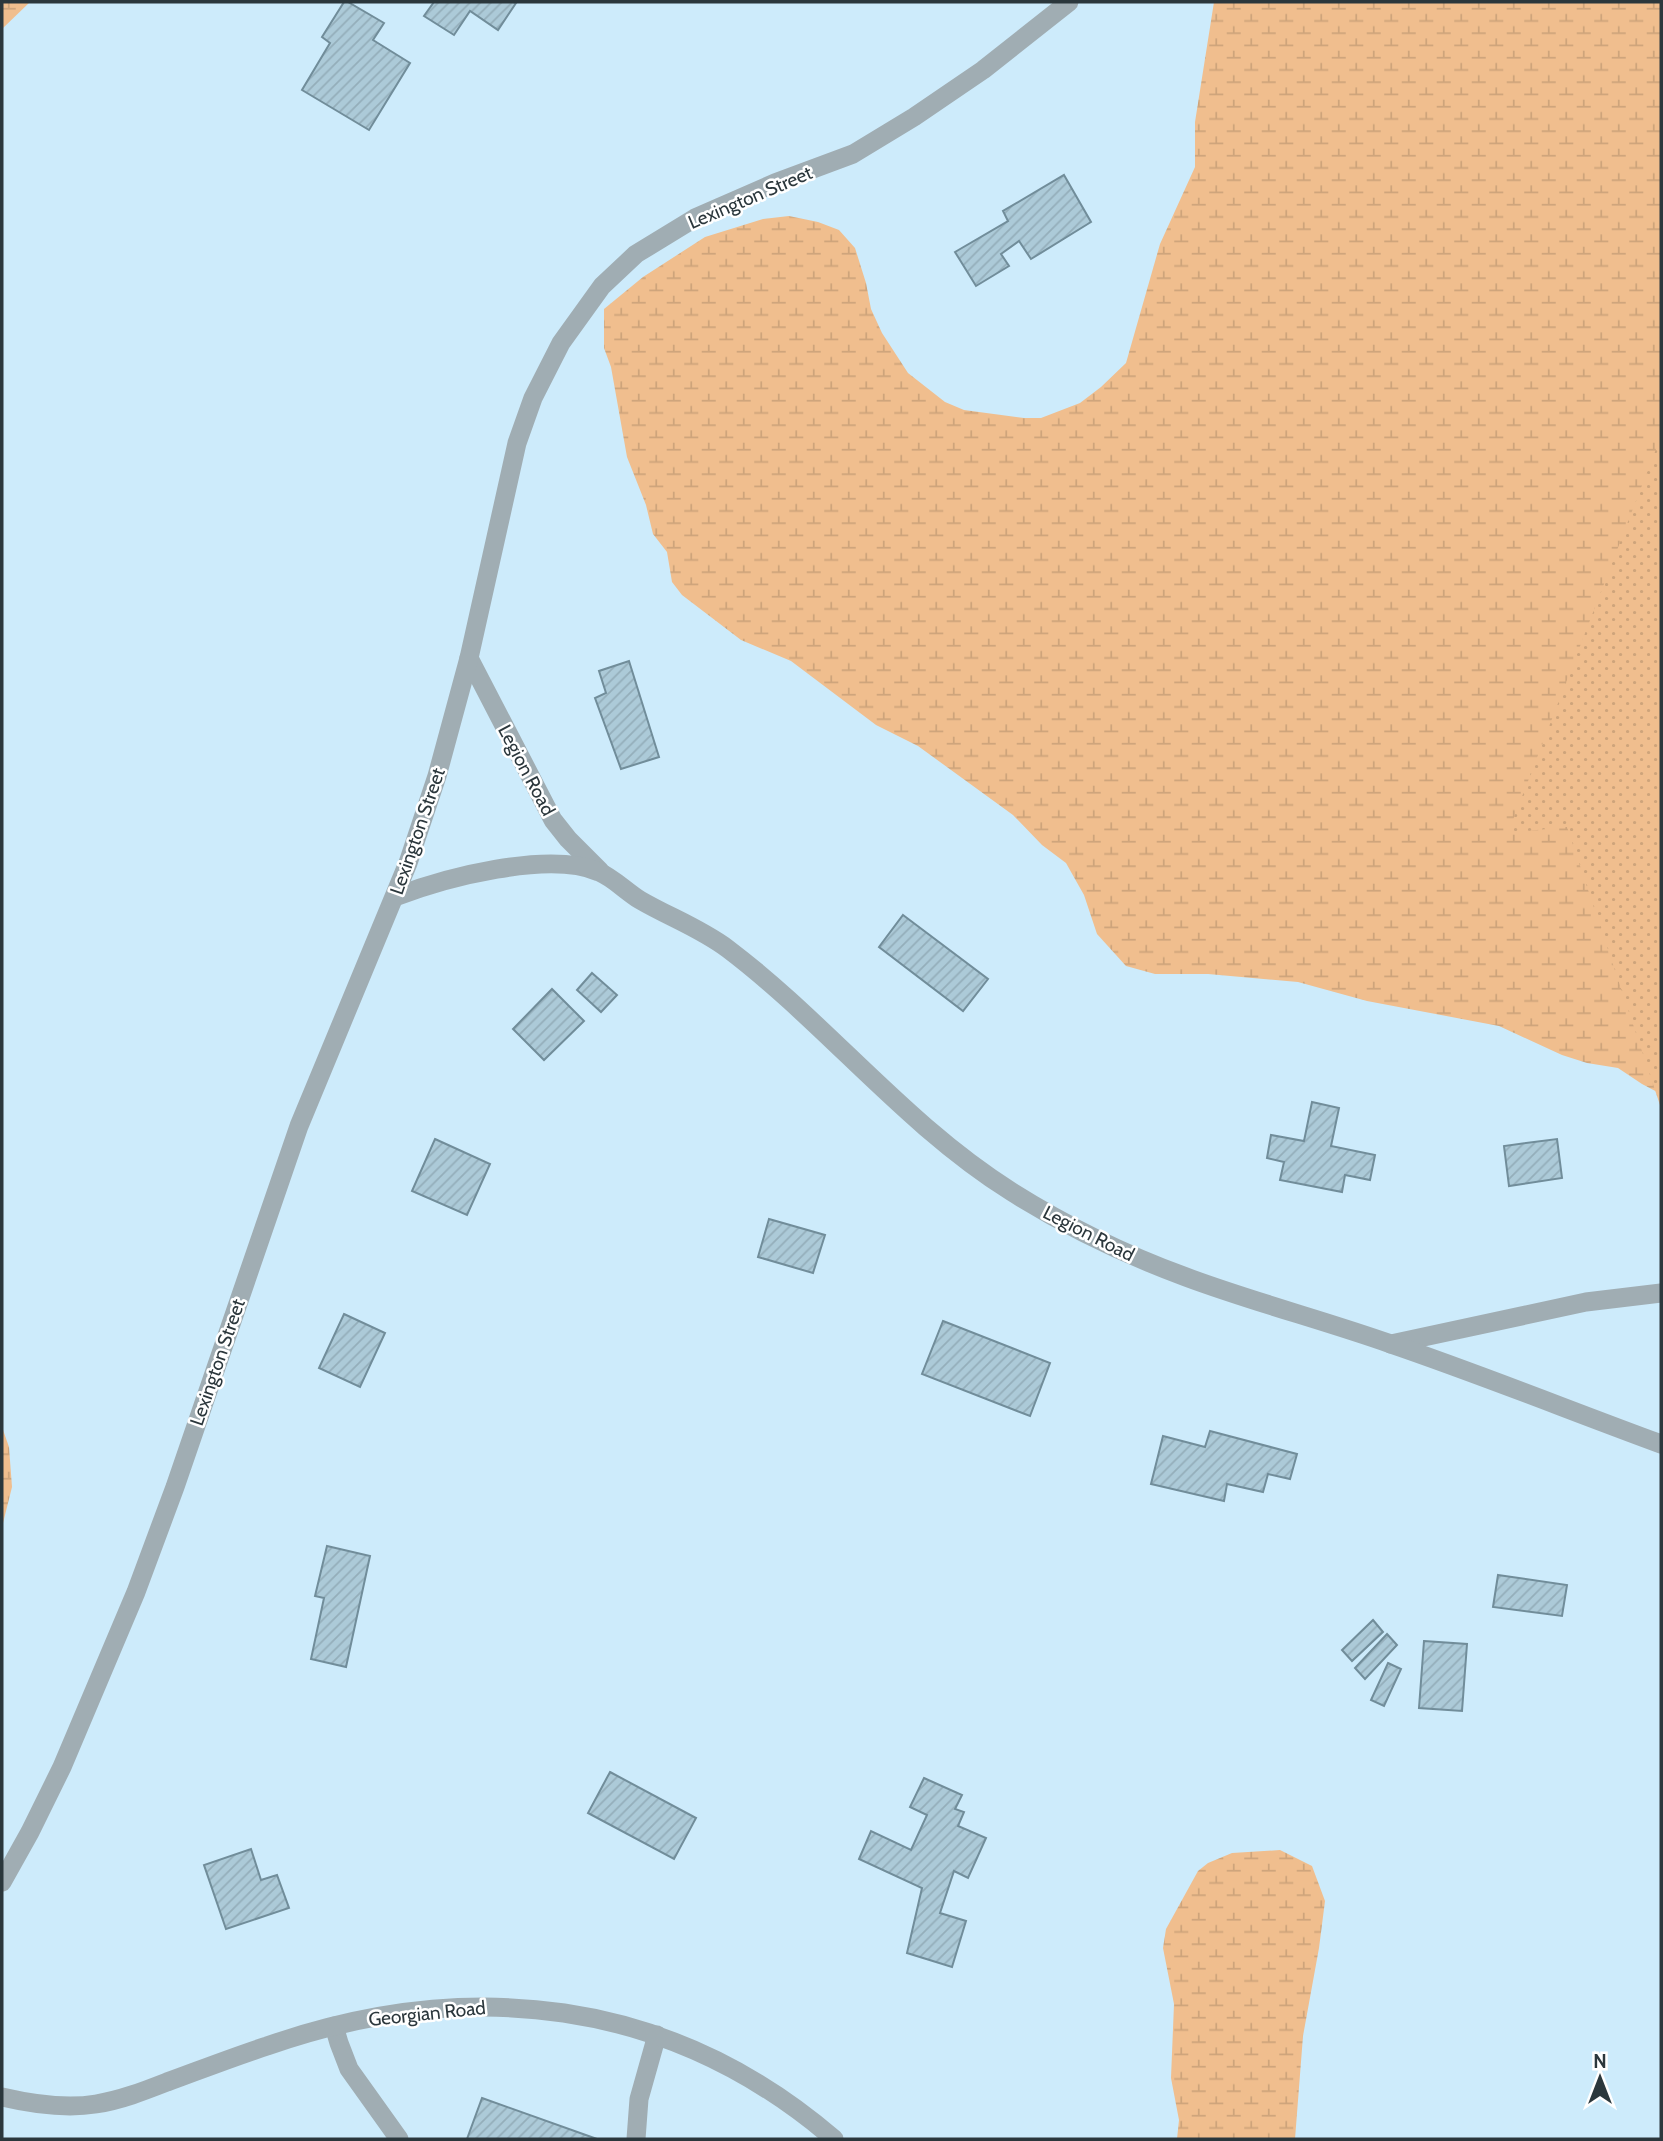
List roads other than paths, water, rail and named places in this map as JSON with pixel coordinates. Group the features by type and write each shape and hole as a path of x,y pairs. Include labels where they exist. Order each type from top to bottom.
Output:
{"street":[{"name":"Lexington Street","path":"2,1882 62,1767 136,1591 175,1487 295,1137 395,897 428,807 469,658 517,443 533,398 561,343 602,286 636,254 695,218 775,183 853,154 983,70 1069,2"},
{"name":"Legion Road","path":"469,658 553,820 600,872 633,895 697,928 728,950 793,1004 897,1103 976,1169 1015,1194 1114,1247 1186,1277 1391,1344 1527,1392 1661,1444"},
{"name":"Legion Road","path":"395,897 446,881 508,868 565,865 600,872"},
{"path":"1391,1344 1586,1302 1661,1293"},
{"name":"Georgian Road","path":"2,2097 58,2105 98,2104 137,2093 291,2037 334,2026 462,2006 514,2006 613,2022 657,2035 712,2059 769,2090 834,2139"},
{"path":"334,2026 349,2069 399,2139"},
{"path":"636,2139 639,2099 657,2035"}]}
